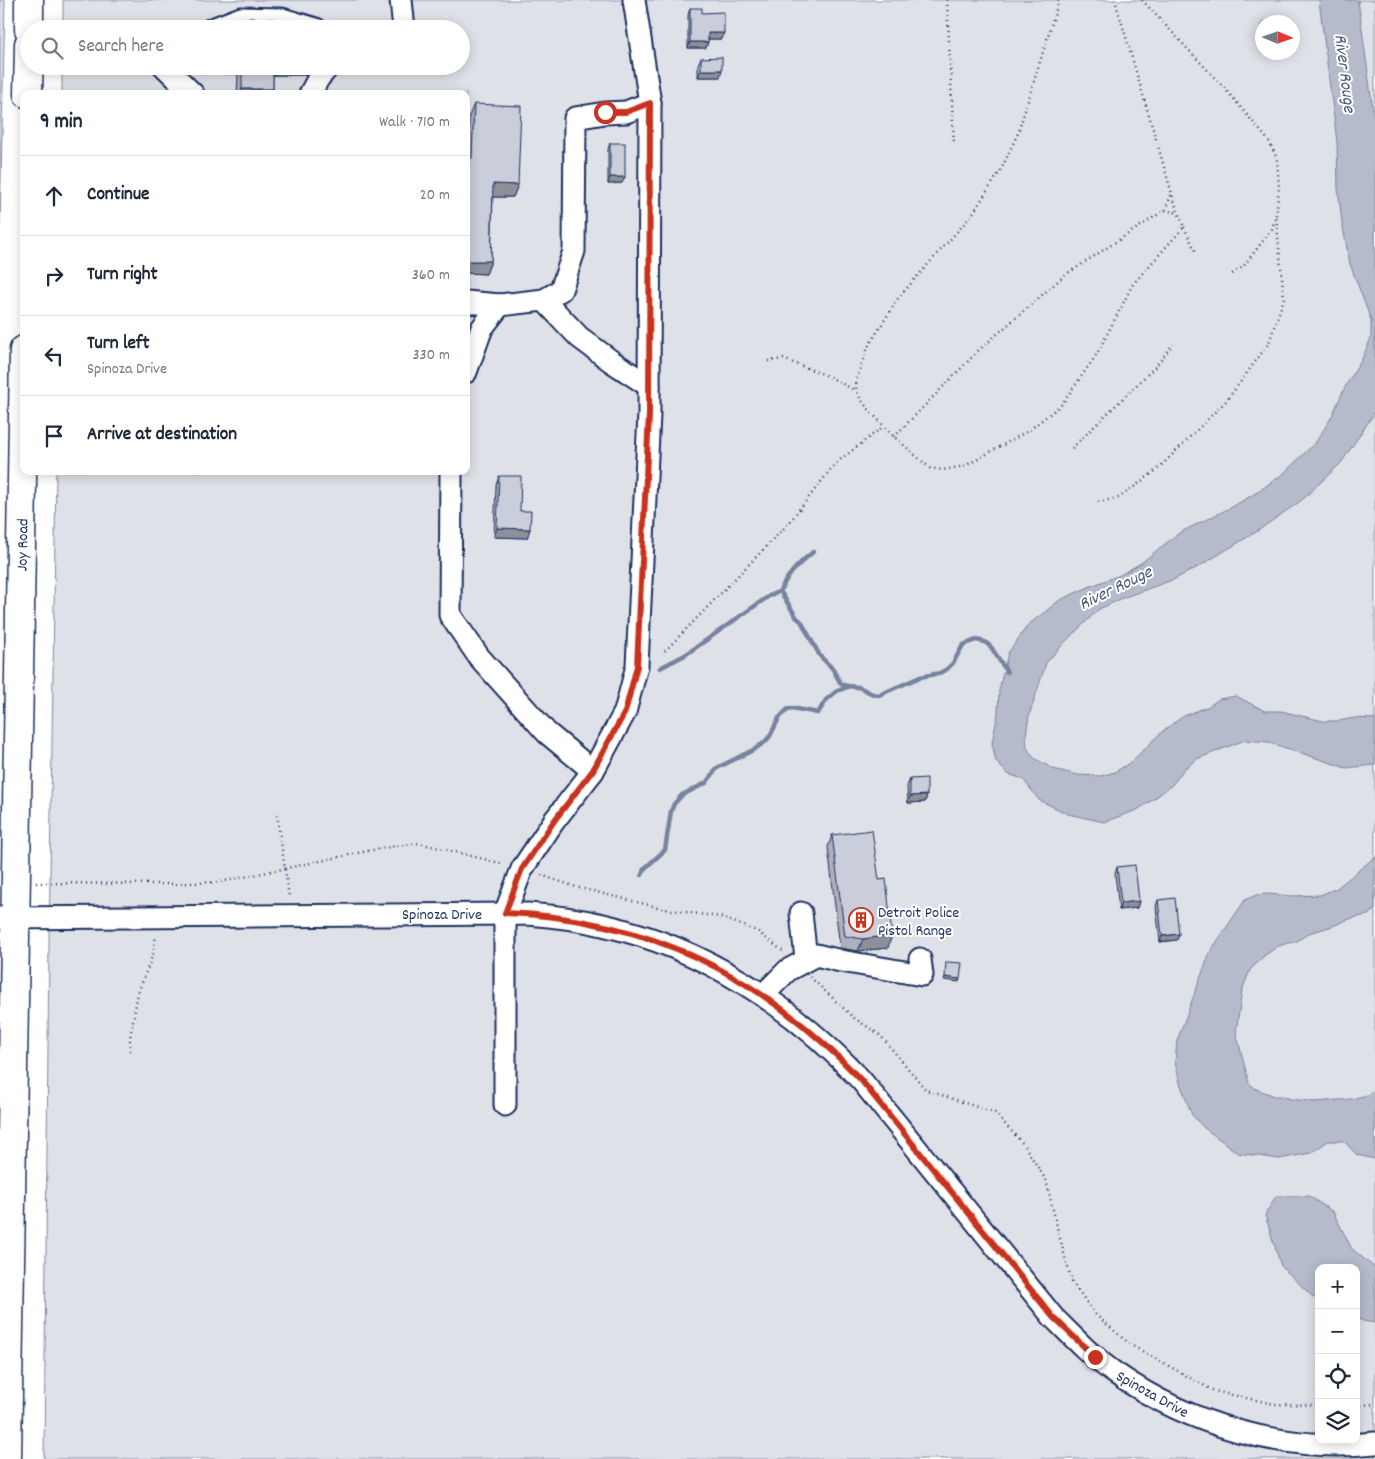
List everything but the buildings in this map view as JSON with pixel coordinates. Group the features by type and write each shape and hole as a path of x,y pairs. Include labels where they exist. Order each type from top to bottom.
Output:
{"main road":[{"path":"29,20 30,0"},
{"path":"28,90 29,75"},
{"name":"Joy Road","path":"7,1459 7,918 15,884 22,475"}],"street":[{"path":"401,0 403,20"},
{"path":"505,1105 505,913 522,869 554,821 593,770 625,712 637,666 649,386 658,231 650,103 634,0"},
{"path":"236,20 241,18 285,20"},
{"path":"173,75 189,90"},
{"path":"312,90 321,75"},
{"path":"470,302 500,305 544,300 561,290 574,251 575,118 605,112 626,112 650,103"},
{"path":"544,300 580,337 624,371 649,386"},
{"path":"470,361 482,328 500,305"},
{"path":"451,475 450,615 479,657 547,733 593,770"},
{"name":"Spinoza Drive","path":"7,918 505,913 566,918 604,925 641,935 677,948 712,964 763,995 796,1018 819,1038 861,1080 1053,1317 1077,1341 1115,1372 1150,1395 1187,1413 1233,1430 1286,1441 1319,1444 1375,1443"},
{"path":"800,913 801,962"},
{"path":"763,995 788,970 816,955 922,975 920,958"}],"path":[{"path":"947,0 954,145"},
{"path":"856,391 856,380 869,345 899,297 971,216 1001,170 1018,133 1059,0"},
{"path":"1115,0 1172,193 1184,227 1196,252"},
{"path":"1142,0 1227,91 1269,141 1277,159 1279,187 1276,216 1272,229 1243,267 1230,276"},
{"path":"894,437 979,350 1065,275 1165,210 1172,193"},
{"path":"1165,210 1179,213"},
{"path":"1098,502 1119,498 1158,469 1227,400 1269,342 1284,298 1276,216"},
{"path":"768,361 783,359 828,376 856,391 864,404 894,437 930,468 943,470 965,466 1028,431 1062,404 1097,354 1133,284 1184,227"},
{"path":"1072,448 1155,367 1173,344"},
{"path":"665,651 787,525 836,463 884,426"},
{"path":"277,815 284,869 293,915"},
{"path":"15,884 220,882 382,848 419,843 522,869 576,886 665,909 720,917 757,931 801,962 854,1018 880,1035 926,1090 995,1113 1024,1145 1046,1180 1072,1282 1096,1316 1132,1345 1214,1391 1274,1404 1315,1405"},
{"path":"130,1051 130,1037 138,993 153,954 156,916"},
{"path":"1360,1405 1375,1404"}],"shaded area":[{"path":"0,0 5,0 0,225"},
{"path":"63,0 1375,0 1375,1459 44,1459 56,475 470,475 470,90 62,90 62,75 470,75 470,20 63,20"}],"water":[{"name":"River Rouge","path":"1319,0 1358,0 1375,125 1375,412 1341,463 1302,500 1256,532 1198,567 1175,579 1125,597 1099,609 1046,663 1029,716 1026,735 1027,748 1034,758 1053,769 1078,775 1101,776 1115,772 1131,762 1164,730 1184,716 1209,706 1219,699 1236,696 1265,711 1281,711 1323,721 1355,718 1375,719 1375,765 1346,768 1268,742 1245,740 1197,759 1184,769 1172,785 1137,810 1104,822 1068,814 1039,800 1023,779 1008,774 996,762 992,743 998,713 999,690 1008,653 1028,625 1060,600 1120,575 1141,563 1179,533 1232,507 1283,474 1316,442 1331,418 1371,338 1371,320 1350,264 1342,222 1338,189 1337,142"},
{"path":"1375,857 1375,909 1368,915 1349,919 1309,933 1297,941 1278,946 1264,956 1250,970 1242,990 1236,1032 1249,1083 1256,1089 1275,1096 1315,1102 1351,1099 1368,1095 1375,1089 1375,1159 1357,1155 1344,1141 1328,1141 1311,1153 1279,1159 1238,1153 1203,1127 1192,1115 1180,1083 1175,1062 1177,1041 1210,952 1245,900 1256,895 1267,894 1292,896 1320,895 1337,888"},
{"path":"1276,1196 1309,1196 1333,1212 1352,1249 1375,1268 1375,1323 1360,1320 1360,1264 1315,1264 1315,1298 1313,1297 1281,1266 1265,1215"}],"waterway":[{"path":"660,668 685,655 769,596 780,591 794,570 813,552"},
{"path":"780,591 797,618 801,621 820,656 832,668 843,685 858,687 879,695 920,677 940,673 953,663 963,645 976,640 985,642 991,647 1007,672"},
{"path":"642,875 644,869 665,850 671,811 682,795 706,783 717,768 765,742 779,718 788,709 792,708 818,713 826,700 837,691 848,687"}],"place":[{"name":"Detroit Police Pistol Range","path":"861,920"}],"route":[{"path":"605,112 626,112 650,103 649,414 637,666 625,712 593,770 554,821 522,869 505,913 566,918 604,925 641,935 677,948 712,964 747,984 796,1018 861,1080 1053,1317 1095,1357"}]}
